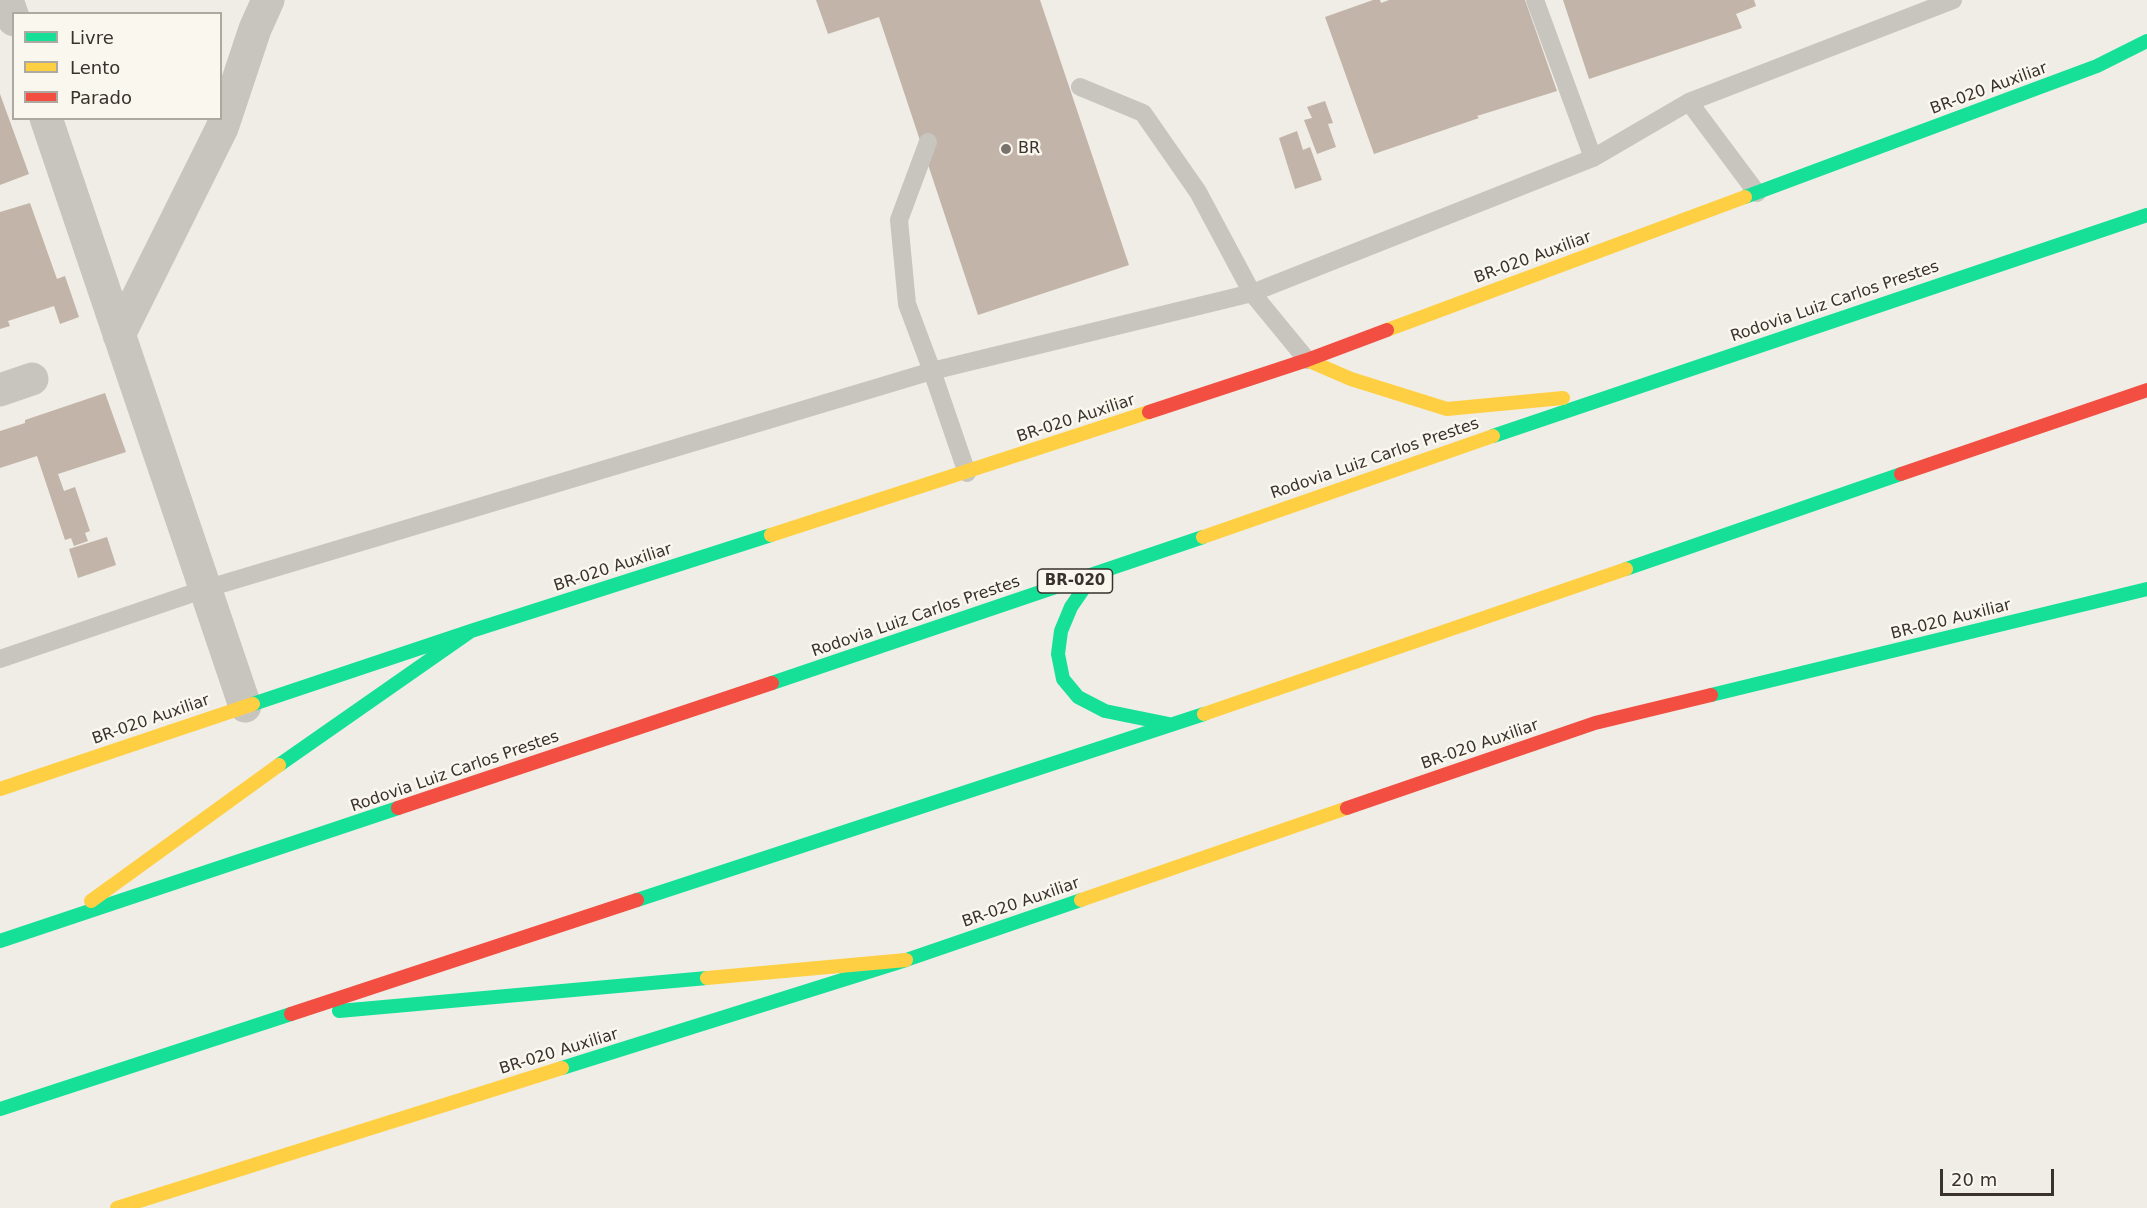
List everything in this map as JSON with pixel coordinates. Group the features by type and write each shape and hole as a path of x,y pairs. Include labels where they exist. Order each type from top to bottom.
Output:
{"main road":[{"name":"BR-020 Auxiliar","path":"0,789 471,631 967,473 1307,360 2097,66 2147,41"},
{"name":"Rodovia Luiz Carlos Prestes","path":"0,940 1093,575 1619,392 2147,214"},
{"path":"1307,360 1352,379 1447,410 1619,392"},
{"path":"0,1109 1171,725 2147,390"},
{"path":"1093,575 1071,608 1061,631 1058,654 1063,679 1078,697 1105,711 1171,725"},
{"name":"BR-020 Auxiliar","path":"117,1208 906,960 1595,723 2147,589"},
{"path":"68,919 220,806 471,631"},
{"path":"280,1016 906,960"}],"street":[{"path":"7,0 12,14"},
{"path":"119,335 222,128 255,29 268,0"},
{"path":"47,120 245,706"},
{"path":"0,390 32,379"}],"lane":[{"path":"1535,0 1593,158"},
{"path":"0,659 205,589 932,371 1252,293 1593,158 1689,102 1953,0"},
{"path":"1080,87 1143,113 1198,192 1252,293 1307,360"},
{"path":"1689,102 1757,193"},
{"path":"928,142 899,220 907,304 967,473"}],"building":[{"name":"BR","path":"816,0 1040,0 1129,265 978,315 879,17 828,34"},
{"path":"1373,0 1380,0 1381,3 1389,0 1525,0 1557,91 1477,116 1479,118 1374,154 1325,17"},
{"path":"1563,0 1754,0 1756,6 1736,14 1742,28 1589,79"},
{"path":"0,94 29,174 0,185"},
{"path":"1325,101 1333,123 1328,124 1336,147 1317,154 1304,120 1312,118 1307,107"},
{"path":"1297,131 1303,150 1310,147 1322,180 1295,189 1279,138"},
{"path":"30,203 57,279 65,276 79,317 60,324 54,306 8,321 10,326 0,329 0,212"},
{"path":"105,393 126,452 58,474 64,491 75,487 90,531 85,533 88,541 74,546 71,538 65,540 37,456 0,468 0,431 25,423 25,420"},
{"path":"107,537 116,565 78,578 69,549"}],"traffic: fast":[{"path":"1745,197 2097,66 2147,41"},
{"path":"1493,436 2147,215"},
{"path":"1626,569 1901,474"},
{"path":"253,704 771,535"},
{"path":"772,683 1203,537"},
{"path":"1093,575 1071,607 1061,631 1058,654 1063,679 1078,697 1105,711 1169,724"},
{"path":"1711,695 2147,589"},
{"path":"279,765 471,631"},
{"path":"637,900 1204,714"},
{"path":"0,941 398,808"},
{"path":"562,1068 906,960 1081,900"},
{"path":"339,1011 707,978"},
{"path":"0,1109 291,1014"}],"traffic: slow":[{"path":"1387,330 1745,197"},
{"path":"1307,360 1351,379 1447,409 1563,398"},
{"path":"771,535 1149,412"},
{"path":"1203,537 1493,436"},
{"path":"1204,714 1626,569"},
{"path":"0,789 253,704"},
{"path":"91,901 279,765"},
{"path":"1081,900 1347,808"},
{"path":"707,978 906,960"},
{"path":"117,1208 562,1068"}],"traffic: jam":[{"path":"1149,412 1307,360 1387,330"},
{"path":"1901,474 2147,390"},
{"path":"398,808 772,683"},
{"path":"1347,808 1595,723 1711,695"},
{"path":"291,1014 637,900"}],"place":[{"name":"BR","path":"1006,149"}]}
